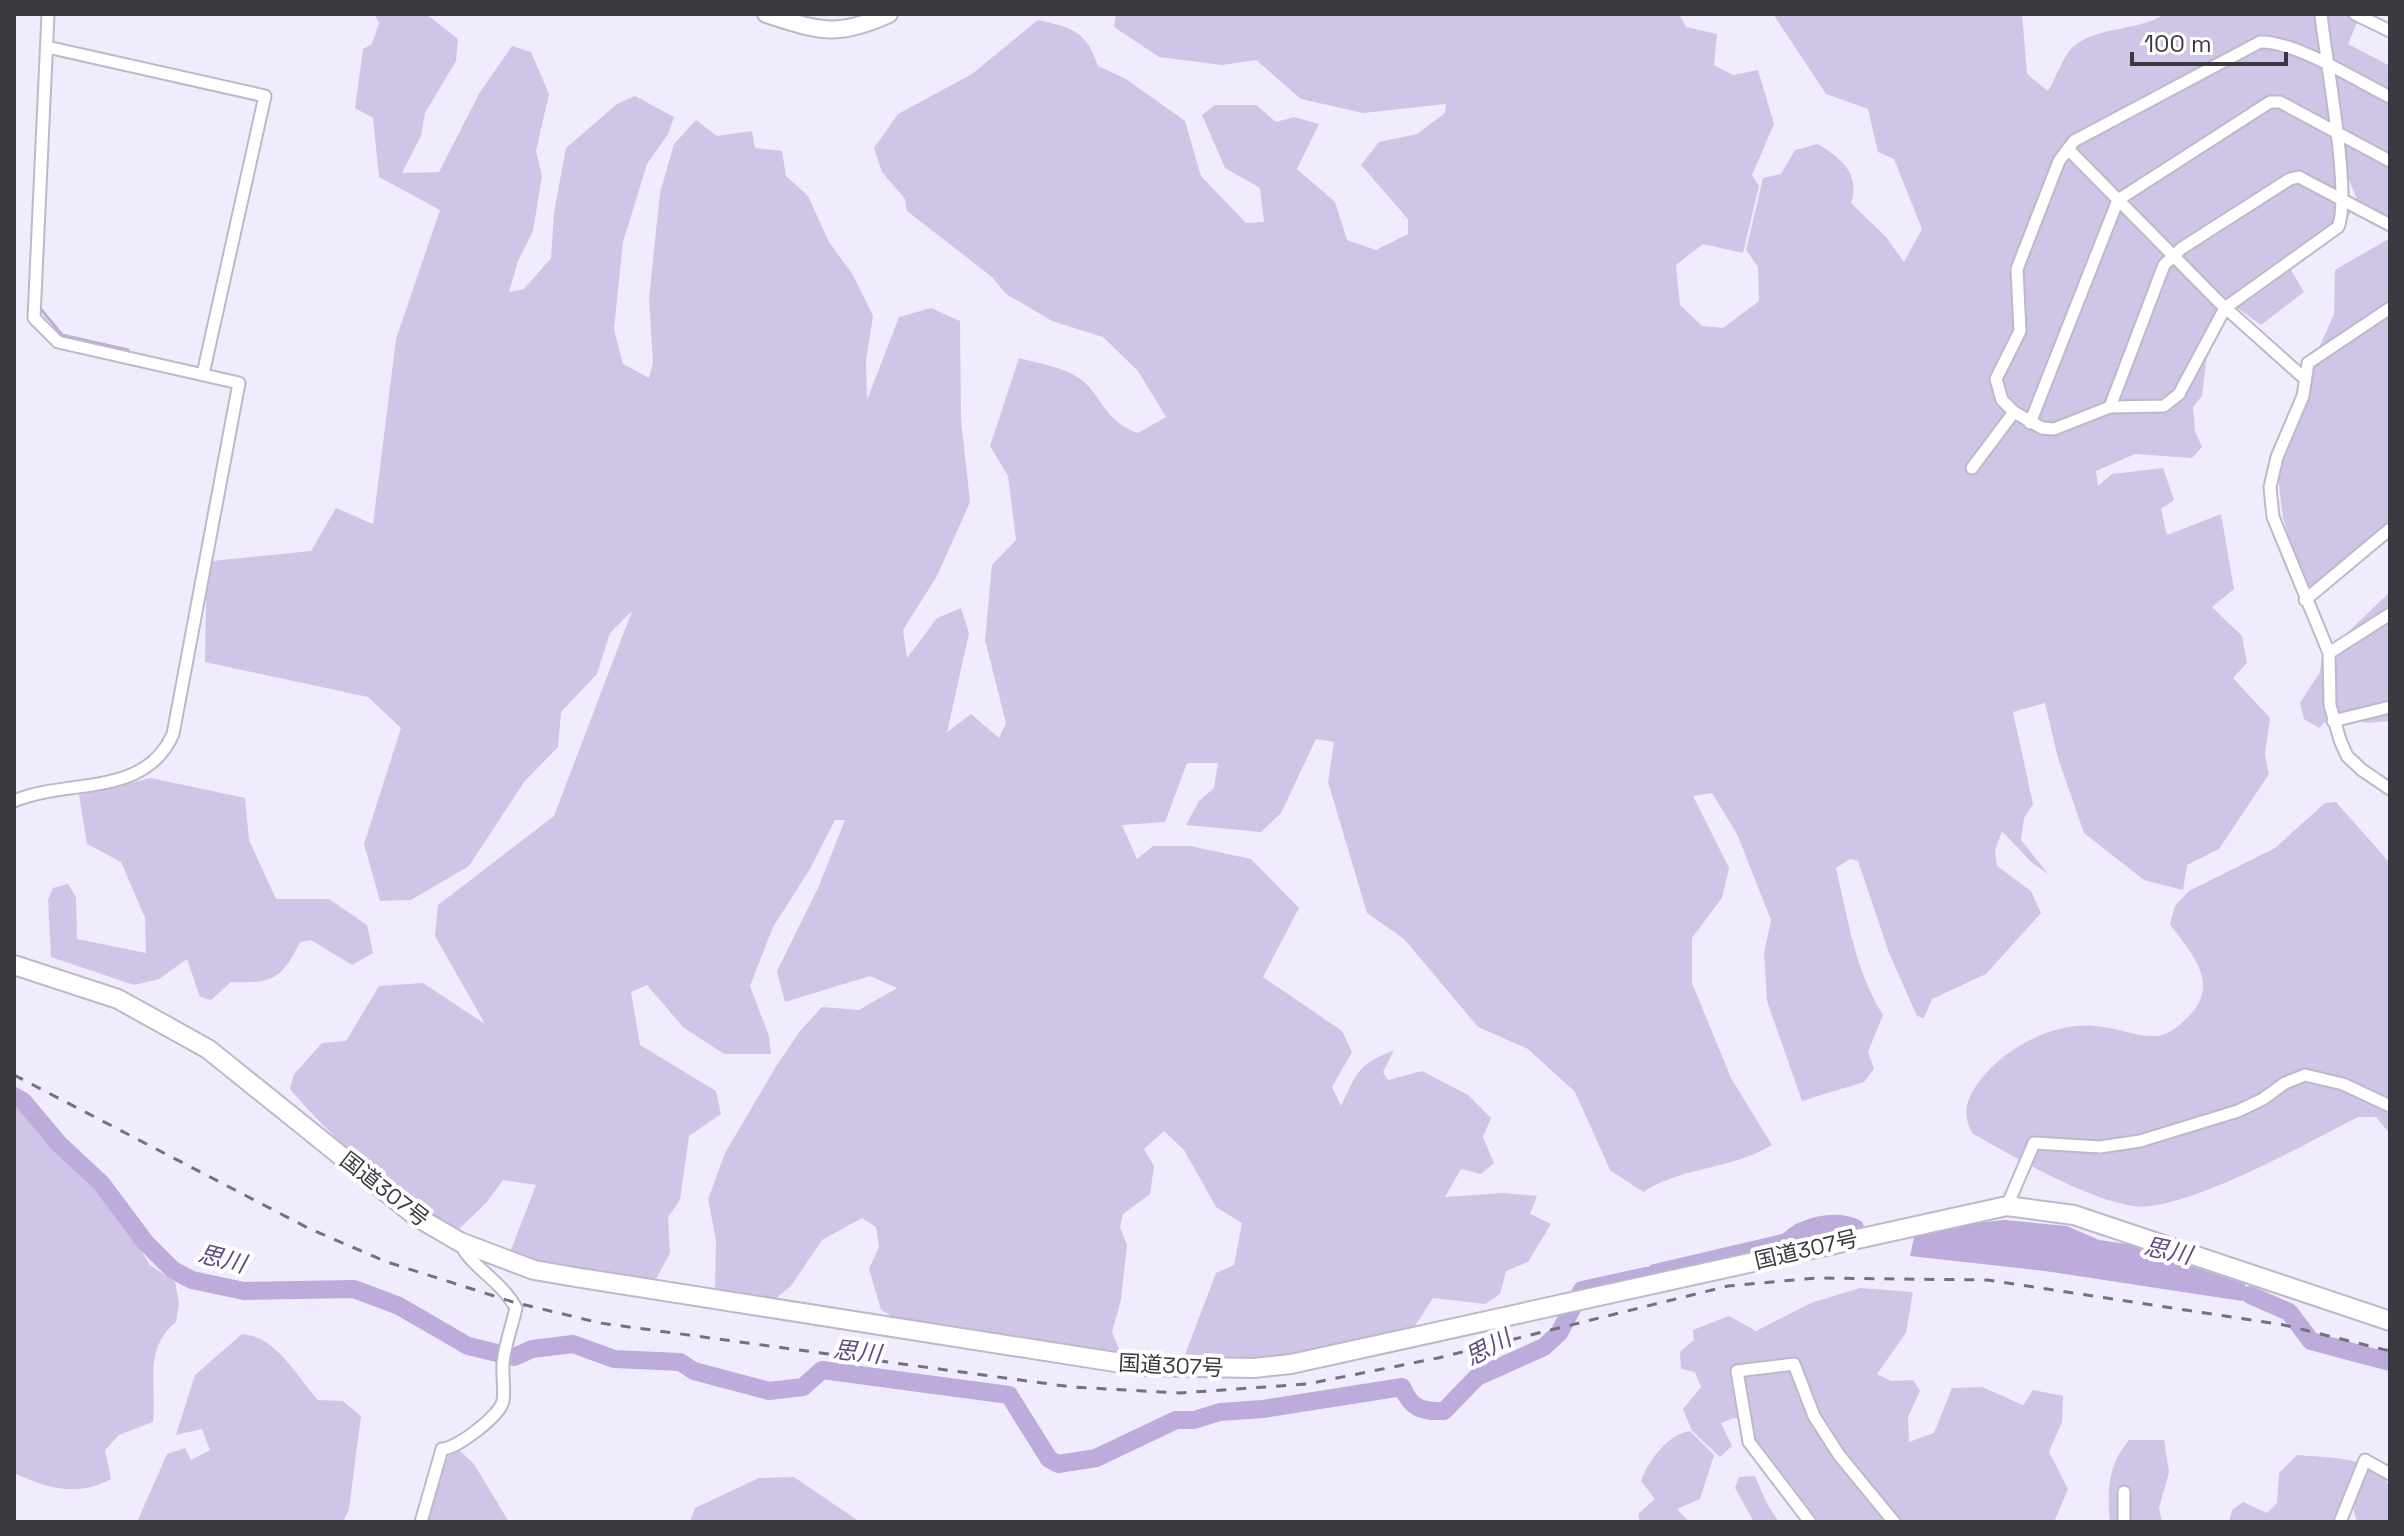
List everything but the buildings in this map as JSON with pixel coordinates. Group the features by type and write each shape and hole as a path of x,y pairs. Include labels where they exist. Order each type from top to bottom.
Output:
{"highway":[{"name":"国道307号","path":"14,965 118,999 197,1042 417,1217 460,1242 534,1270 1140,1366 1254,1368 1291,1364 1573,1303 1894,1228 2007,1206 2074,1215 2390,1321"}],"main road":[{"path":"766,14 805,26 844,31 889,14"}],"street":[{"path":"14,801 41,792 127,778 151,766 167,748 173,734 239,383 58,342 34,318 48,14"},
{"path":"2321,14 2326,65 2344,201 2344,215 2331,235 2225,308 2172,402 2155,408 2110,407 2054,429 2030,423 2014,412 1995,386 2020,331 2017,269 2059,161 2086,133 2260,42 2272,42 2326,65 2390,97"},
{"path":"2355,14 2390,31"},
{"path":"47,47 265,96 203,374"},
{"path":"2030,423 2118,200 2270,102 2280,102 2390,161"},
{"path":"2068,149 2225,308 2304,378"},
{"path":"2110,407 2164,265 2290,179 2309,180 2390,225"},
{"path":"2390,308 2308,363 2303,396 2277,457 2270,487 2273,517 2329,653 2333,721 2347,756 2390,789"},
{"path":"1972,468 2014,412"},
{"path":"2305,600 2390,529"},
{"path":"2329,653 2390,614"},
{"path":"2333,721 2390,707"},
{"path":"2007,1206 2034,1143 2100,1147 2140,1141 2238,1111 2305,1075 2343,1084 2390,1106"},
{"path":"421,1522 442,1449 452,1449 499,1411 503,1401 504,1356 516,1308 490,1273 465,1256 460,1242"},
{"path":"1810,1522 1749,1442 1737,1371 1794,1364 1814,1416 1839,1455 1894,1522"},
{"path":"2340,1522 2365,1460 2390,1474"},
{"path":"2124,1492 2124,1522"}],"shaded area":[{"path":"374,14 426,14 458,39 456,61 425,113 421,136 402,173 439,172 480,92 512,46 531,52 549,94 536,151 542,176 533,231 518,261 509,292 524,289 551,258 554,212 566,148 617,104 635,96 674,117 668,134 647,164 623,242 614,329 623,364 649,378 653,362 649,299 660,193 674,144 696,120 717,136 752,131 755,148 782,151 786,176 808,196 829,242 853,275 873,316 866,361 867,400 899,317 931,308 960,321 961,419 970,502 937,576 903,630 907,658 937,618 961,608 969,633 947,732 971,714 999,738 1006,723 985,640 992,565 1016,540 1008,476 990,446 1019,358 1074,375 1091,389 1116,421 1138,433 1166,417 1138,371 1103,337 1052,321 1006,294 992,277 907,211 905,199 882,172 874,148 898,114 972,74 1038,20 1076,32 1088,45 1098,66 1126,79 1185,121 1201,176 1246,223 1264,222 1260,188 1225,168 1202,115 1215,105 1256,105 1276,122 1294,117 1319,124 1297,169 1335,202 1347,240 1376,250 1408,234 1408,219 1361,165 1379,142 1417,134 1445,113 1446,104 1363,113 1301,99 1256,60 1222,65 1159,57 1114,27 1116,14 1679,14 1686,27 1717,34 1714,65 1733,75 1758,70 1774,124 1752,175 1759,186 1743,253 1703,244 1676,265 1680,305 1702,326 1723,328 1759,301 1758,267 1746,250 1763,178 1781,174 1795,150 1818,144 1841,161 1853,183 1851,203 1886,237 1904,262 1922,229 1894,159 1878,152 1868,109 1826,94 1773,14 2022,14 2027,74 2048,91 2066,55 2074,46 2095,35 2165,14 2350,14 2359,18 2348,44 2390,66 2390,221 2359,204 2345,170 2334,190 2350,213 2342,227 2302,247 2291,270 2304,292 2261,325 2224,298 2206,362 2202,396 2193,407 2195,431 2202,447 2192,458 2135,454 2096,471 2098,486 2112,474 2163,468 2174,500 2161,509 2167,535 2221,514 2234,589 2212,607 2242,636 2247,663 2233,678 2270,718 2265,755 2269,774 2219,849 2187,865 2183,890 2144,880 2084,833 2058,758 2045,703 2013,712 2033,804 2024,818 2021,840 2048,874 2031,862 2002,831 1995,850 1997,866 2031,891 2041,913 1986,974 1932,999 1924,1018 1917,1016 1889,953 1858,861 1850,859 1836,868 1859,962 1883,1015 1868,1052 1874,1069 1864,1082 1802,1101 1767,1001 1764,953 1771,920 1737,834 1712,793 1693,796 1729,868 1722,898 1692,938 1692,983 1731,1078 1772,1145 1740,1159 1674,1177 1643,1192 1610,1170 1575,1092 1528,1049 1478,1027 1404,939 1367,913 1328,782 1334,742 1316,739 1281,813 1261,832 1186,825 1199,801 1214,788 1218,763 1187,763 1165,822 1122,825 1137,859 1153,846 1190,846 1251,859 1299,908 1263,977 1342,1031 1352,1052 1332,1087 1341,1106 1360,1071 1372,1060 1394,1050 1383,1072 1388,1080 1422,1071 1468,1095 1491,1118 1483,1137 1494,1163 1481,1174 1461,1169 1445,1197 1503,1193 1537,1196 1530,1214 1551,1224 1528,1262 1506,1271 1500,1294 1485,1304 1433,1298 1413,1329 1265,1360 1183,1360 1216,1273 1234,1265 1242,1223 1216,1207 1184,1150 1164,1131 1144,1149 1154,1166 1150,1194 1123,1214 1120,1227 1127,1245 1121,1300 1112,1332 1119,1349 1110,1358 904,1323 881,1310 869,1269 879,1247 876,1227 862,1218 822,1240 791,1286 770,1303 715,1289 716,1240 708,1199 725,1153 775,1068 800,1031 822,1007 859,1010 897,988 870,976 785,1002 777,971 818,888 845,820 835,820 810,869 773,927 750,986 769,1036 771,1054 724,1054 683,1027 647,985 631,992 640,1045 716,1091 721,1114 689,1136 680,1200 668,1217 670,1253 654,1283 561,1270 509,1255 536,1185 503,1180 486,1203 457,1231 368,1166 327,1129 290,1089 294,1074 322,1043 346,1041 379,986 423,983 485,1024 435,936 438,905 554,816 632,611 610,633 597,674 561,712 558,747 524,782 469,866 411,900 380,901 364,844 401,728 368,697 205,662 206,596 212,561 311,551 336,508 373,524 396,339 440,210 379,177 373,118 355,108 363,49 372,44 379,23"},
{"path":"2390,238 2390,532 2312,597 2303,583 2283,518 2278,476 2289,434 2309,393 2311,366 2334,314 2335,270"},
{"path":"2390,592 2390,721 2366,723 2334,713 2319,728 2304,719 2300,703 2320,672 2322,657"},
{"path":"151,778 245,798 249,840 276,899 329,899 367,925 373,953 352,965 311,940 300,942 287,964 274,977 257,982 231,982 211,1000 200,997 187,959 159,979 134,985 51,957 48,900 53,888 68,884 76,897 77,939 146,953 145,918 121,862 87,844 79,795"},
{"path":"2336,802 2390,863 2390,1134 2376,1117 2358,1117 2213,1188 2182,1199 2133,1206 2073,1186 1972,1133 1966,1113 1974,1089 2001,1059 2029,1040 2062,1028 2078,1026 2160,1036 2184,1021 2197,1005 2203,981 2194,958 2170,924 2175,906 2189,891 2275,848 2325,803"},
{"path":"14,1105 102,1188 150,1265 175,1282 179,1303 176,1322 166,1332 155,1356 153,1422 119,1435 105,1450 111,1479 86,1488 51,1487 14,1473"},
{"path":"2004,1220 2067,1226 2099,1240 2126,1244 2245,1284 2247,1292 2268,1300 2272,1307 2246,1296 2242,1301 2045,1271 1910,1256 1914,1237 1959,1225"},
{"path":"1860,1288 1913,1292 1906,1333 1877,1374 1891,1381 1913,1380 1920,1391 1908,1417 1909,1442 1934,1433 1952,1388 1982,1387 2023,1405 2033,1390 2063,1396 2062,1422 2049,1452 2068,1489 2054,1522 1813,1522 1756,1445 1747,1421 1734,1418 1721,1423 1732,1446 1720,1457 1692,1431 1683,1409 1701,1387 1695,1372 1681,1369 1680,1352 1694,1340 1693,1330 1729,1316 1756,1331 1811,1303"},
{"path":"242,1334 266,1342 276,1350 318,1400 343,1401 361,1416 349,1509 343,1522 137,1522 167,1454 185,1448 191,1460 210,1450 202,1429 176,1435 195,1375"},
{"path":"1690,1431 1714,1455 1700,1499 1677,1509 1689,1522 1640,1522 1638,1514 1655,1499 1641,1481 1649,1465 1674,1437"},
{"path":"2129,1440 2164,1440 2169,1472 2159,1508 2162,1522 2110,1522 2110,1478"},
{"path":"459,1450 474,1464 509,1522 418,1522 437,1471 450,1455"},
{"path":"2297,1455 2348,1460 2372,1468 2390,1488 2390,1522 2357,1522 2349,1492 2336,1522 2229,1522 2232,1510 2243,1502 2267,1513 2277,1503 2279,1473"},
{"path":"1755,1476 1779,1522 1754,1522 1735,1488 1739,1477"},
{"path":"794,1477 860,1522 690,1522 695,1508 759,1478"}],"waterway":[{"path":"43,233 47,152"},
{"path":"40,308 62,335 128,350"},
{"name":"思川","path":"14,1096 23,1101 59,1144 101,1183 145,1242 173,1270 192,1280 244,1291 354,1289 399,1306 468,1346 514,1357 532,1349 573,1344 614,1359 680,1362 694,1371 769,1391 803,1387 822,1370 1009,1395 1049,1459 1058,1464 1096,1458 1176,1420 1194,1420 1220,1412 1263,1409 1402,1387 1409,1400 1418,1407 1444,1411 1477,1377 1544,1347 1559,1333 1582,1290 1646,1276"},
{"name":"思川","path":"1655,1273 1787,1242 1802,1231 1820,1225 1838,1224 1855,1228"},
{"name":"思川","path":"2250,1295 2289,1312 2311,1341 2390,1362"}],"railway":[{"path":"14,1075 310,1229 387,1262 513,1302 600,1323 1072,1387 1180,1393 1307,1384 1438,1358 1728,1286 1816,1278 1987,1280 2284,1325 2390,1351"}]}
